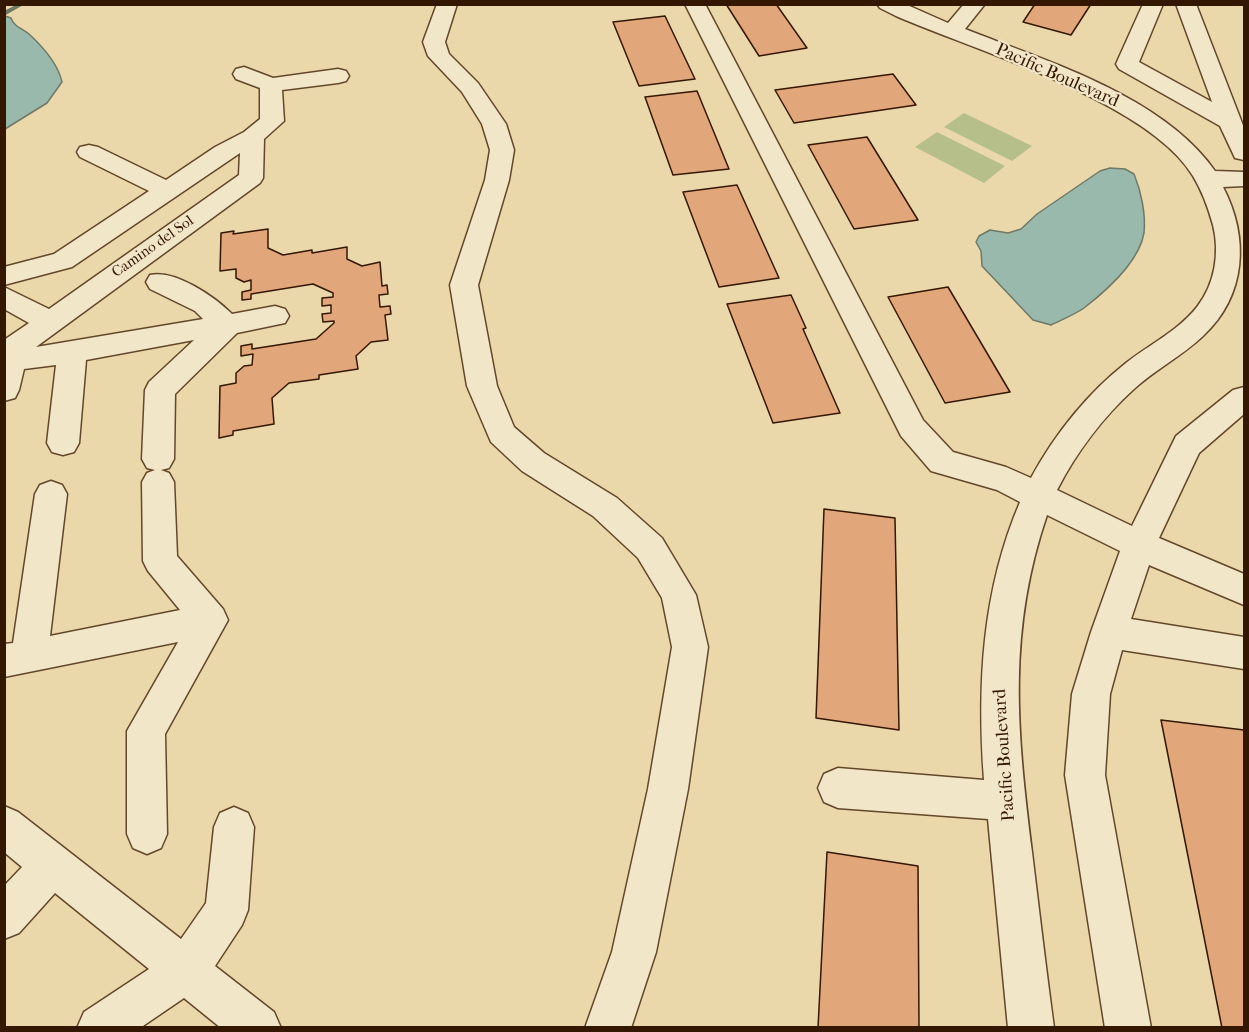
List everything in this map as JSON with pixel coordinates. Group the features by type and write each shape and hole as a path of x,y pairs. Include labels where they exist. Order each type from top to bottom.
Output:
{"street":[{"path":"447,4 434,42 439,56 470,88 494,124 502,150 497,180 464,285 482,387 502,434 532,462 605,507 650,548 679,595 690,647 668,789 634,952 608,1028"},
{"path":"695,4 912,428 942,462 1006,480 1139,545 1245,590"},
{"name":"Pacific Boulevard","path":"887,4 1089,86 1125,106 1173,141 1206,179 1224,214 1229,237 1229,261 1221,291 1202,320 1135,372 1096,409 1062,453 1039,496 1014,565 1002,635 999,715 1031,1028"},
{"path":"952,31 975,4"},
{"path":"1153,4 1127,64 1239,137"},
{"path":"1186,4 1239,137"},
{"path":"244,74 270,89 338,76"},
{"path":"4,276 63,261 224,152 252,137 272,121 270,89"},
{"name":"Camino del Sol","path":"4,390 14,348 251,178 252,137"},
{"path":"89,152 167,190"},
{"path":"1206,179 1245,179"},
{"path":"160,282 206,304 227,326"},
{"path":"4,296 50,322"},
{"path":"11,360 72,352 275,316"},
{"path":"210,620 160,561 158,470 160,390 227,326"},
{"path":"63,443 72,352"},
{"path":"1128,1028 1085,776 1091,694 1108,632 1139,545 1187,444 1245,398"},
{"path":"51,494 17,658 210,620"},
{"path":"147,834 146,731 210,620"},
{"path":"1108,632 1245,653"},
{"path":"838,789 1006,801"},
{"path":"4,826 258,1028"},
{"path":"100,1028 186,970 227,910 234,828"},
{"path":"4,918 53,864"}],"green space":[{"path":"964,113 1032,146 1012,161 944,127"},
{"path":"937,132 1005,166 984,183 915,147"}],"shaded area":[{"path":"5,16 11,18 44,50 57,69 62,82 47,103 5,129"},
{"path":"1110,168 1125,169 1134,174 1139,188 1144,210 1144,233 1136,255 1111,284 1080,311 1051,325 1033,320 982,266 981,251 976,242 979,236 990,230 1008,233 1021,229 1037,214 1100,171"}],"building":[{"path":"726,4 776,4 807,48 759,56"},
{"path":"1035,4 1091,4 1071,35 1023,22"},
{"path":"665,16 695,79 639,86 613,22"},
{"path":"893,74 916,105 794,123 775,90"},
{"path":"697,91 729,169 673,175 645,97"},
{"path":"867,137 918,220 854,229 808,145"},
{"path":"737,185 779,278 719,287 683,192"},
{"path":"268,229 268,248 283,255 347,247 347,259 362,266 380,262 382,286 387,285 388,294 379,295 380,307 390,306 391,314 385,315 388,340 371,342 356,356 358,369 319,375 319,379 289,383 272,398 274,424 233,431 233,435 219,438 220,386 236,383 236,373 244,366 252,365 253,354 241,356 241,346 252,344 252,349 316,339 334,323 334,321 323,322 322,314 331,313 331,305 322,306 322,298 333,297 333,293 313,284 251,294 251,299 242,300 242,292 251,290 251,280 244,282 236,278 236,269 220,271 221,233 234,231 233,234"},
{"path":"948,287 1010,392 945,403 888,297"},
{"path":"791,295 806,328 803,329 840,413 773,423 727,304"},
{"path":"824,509 895,518 899,730 816,718"},
{"path":"1161,720 1244,730 1244,1028 1222,1028"},
{"path":"827,852 918,866 919,1028 818,1028"}],"waterway":[{"path":"4,14 23,4"}]}
